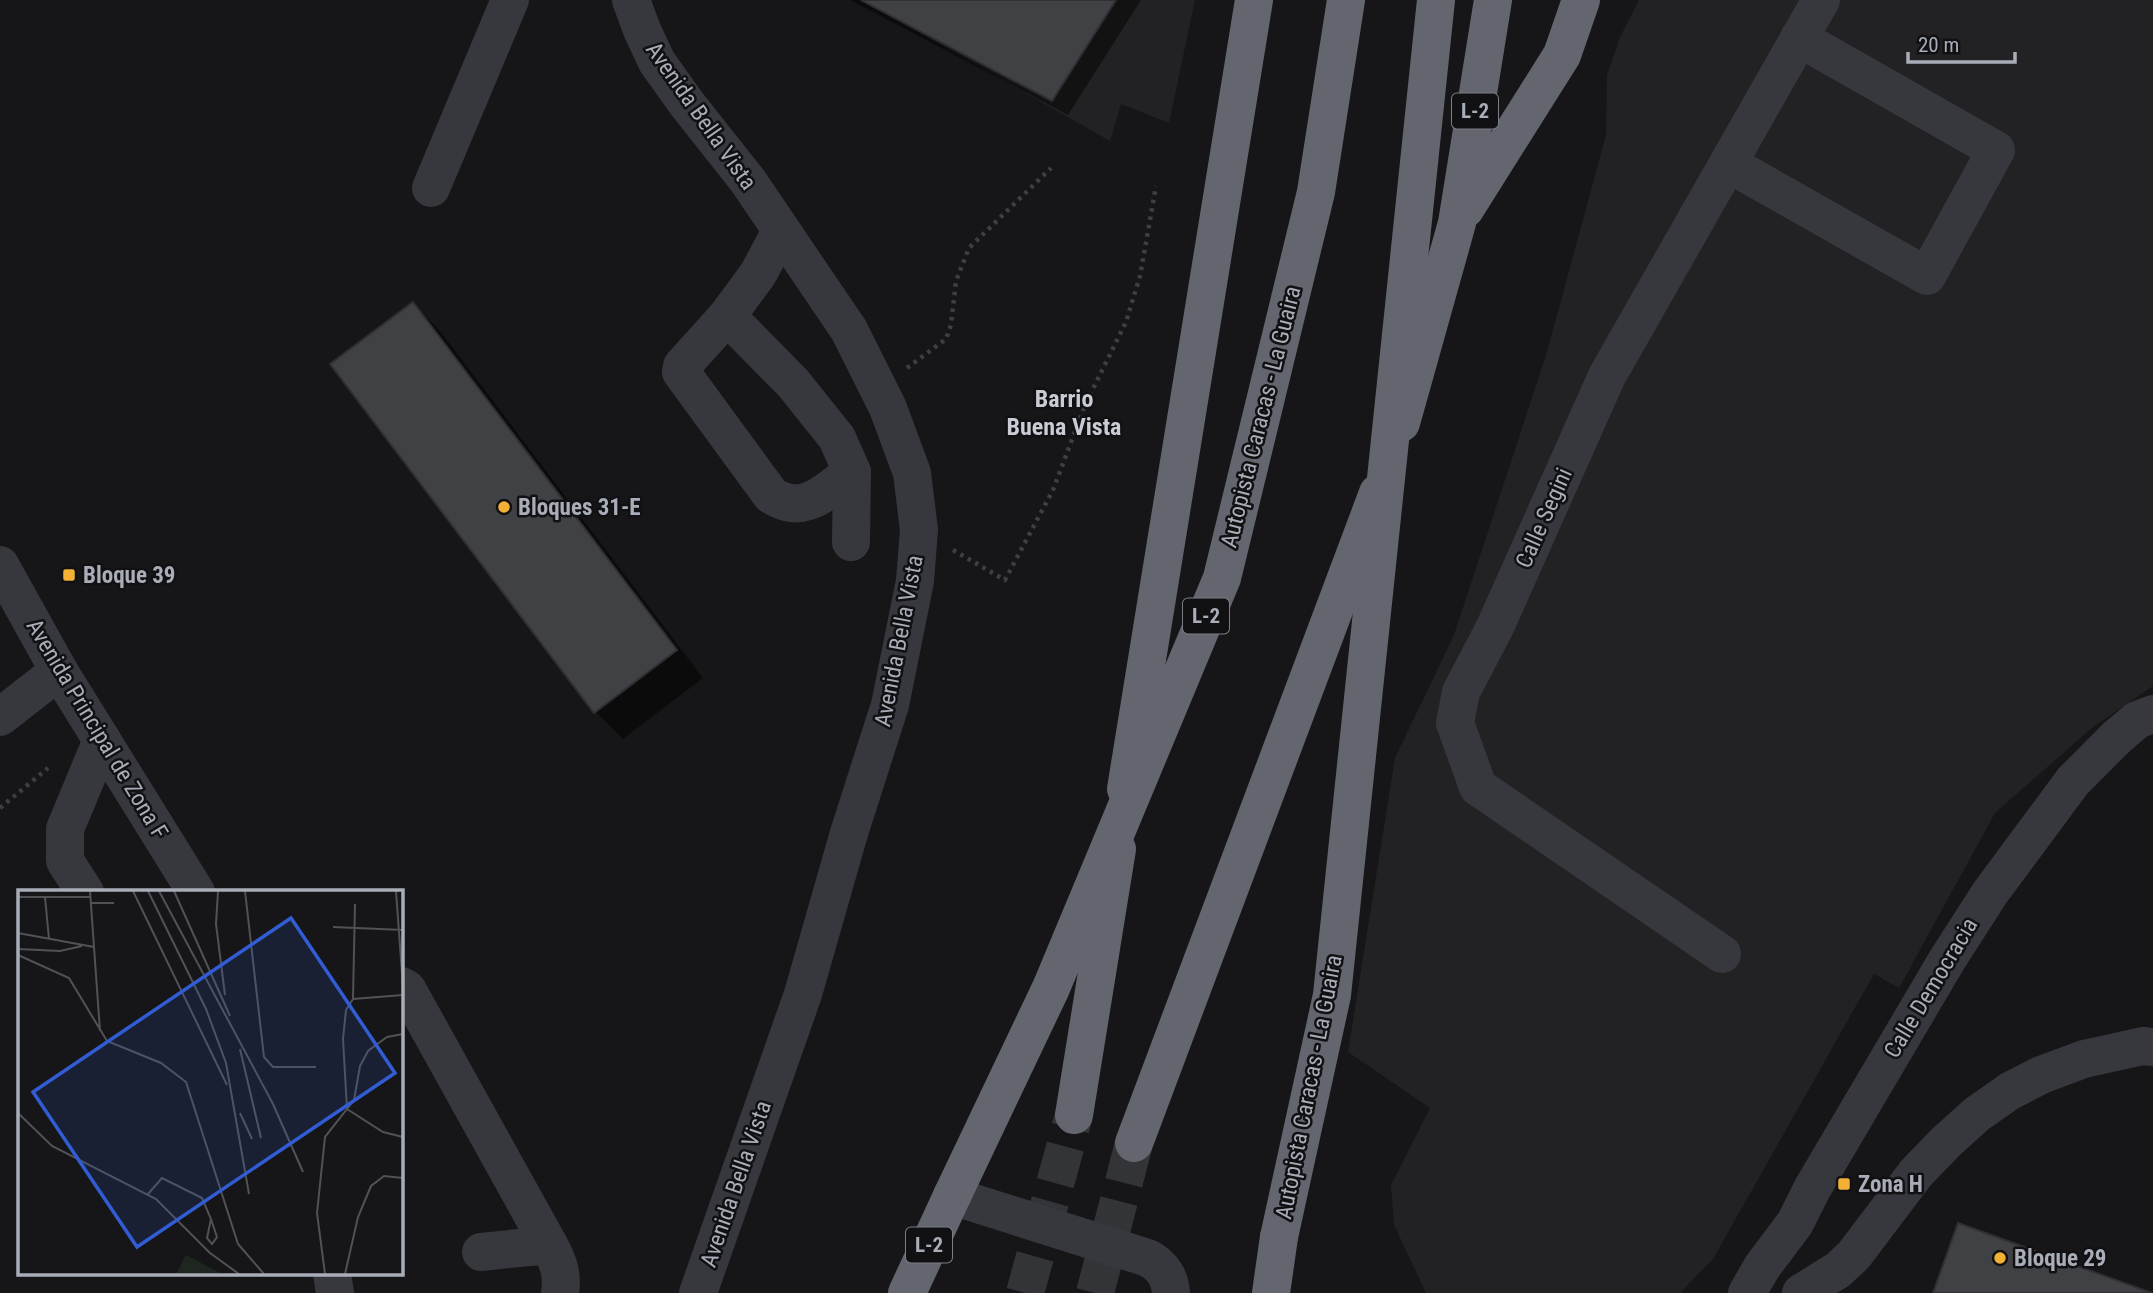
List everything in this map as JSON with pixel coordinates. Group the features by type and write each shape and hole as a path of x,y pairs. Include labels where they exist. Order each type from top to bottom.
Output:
{"highway":[{"name":"L-2","path":"1074,1115 1254,0"},
{"name":"Autopista Caracas - La Guaira","path":"907,1293 1051,988 1222,578 1316,192 1346,0"},
{"name":"Autopista Caracas - La Guaira","path":"1271,1293 1279,1237 1332,995 1436,0"},
{"name":"L-2","path":"1134,1143 1373,507 1409,401 1457,223 1493,0"},
{"path":"1457,223 1562,55 1581,0"}],"street":[{"path":"431,188 510,0"},
{"name":"Avenida Bella Vista","path":"631,0 657,62 748,181 849,330 888,408 912,473 919,530 915,581 890,705 849,833 803,994 698,1293"},
{"name":"Calle Segini","path":"1722,954 1478,787 1455,723 1461,692 1495,626 1607,376 1821,0"},
{"path":"1729,164 1927,276 1996,150 1800,38"},
{"path":"780,231 758,274 727,316 682,366 680,372 771,495 779,500 799,504 814,500 852,472"},
{"path":"727,316 793,383 837,438 852,472 851,542"},
{"name":"Avenida Principal de Zona F","path":"0,565 59,671 195,890"},
{"path":"0,717 59,671"},
{"name":"Calle Democracia","path":"1747,1293 1762,1267 1795,1223 1826,1165 1947,960 1990,893 2073,782 2117,737 2137,720 2153,714"},
{"path":"84,890 65,861 65,829 102,740"},
{"path":"402,986 407,989 559,1264 562,1282 560,1293"},
{"path":"1801,1293 1838,1270 1854,1255 1916,1173 1977,1114 2010,1091 2052,1070 2084,1059 2143,1046 2153,1047"},
{"path":"952,1196 1148,1258 1161,1265 1171,1293"},
{"path":"481,1252 549,1245"}],"path":[{"path":"878,389 946,339 951,325 956,281 969,248 1051,168"},
{"path":"919,530 1005,580 1052,490 1085,405 1126,323 1143,265 1156,186"}],"shaded area":[{"path":"861,0 1195,0 1169,123 1121,104 1110,141"},
{"path":"1639,0 2153,0 2153,686 2093,727 1995,813 1899,988 1874,974 1713,1259 1680,1293 1426,1293 1394,1225 1391,1185 1430,1108 1348,1052 1395,758 1454,635 1547,352 1606,135 1607,75 1620,37"}],"building":[{"path":"861,0 1116,0 1052,101"},
{"name":"Bloques 31-E","path":"413,302 677,650 594,713 330,364"},
{"name":"Bloque 29","path":"1958,1223 2152,1293 1933,1293"}],"tunnel":[{"path":"1025,1293 1074,1115"},
{"path":"1095,1293 1134,1143"}],"place":[{"name":"Bloques 31-E","path":"504,507"},
{"name":"Bloque 39","path":"69,575"},
{"name":"Zona H","path":"1844,1184"},
{"name":"Bloque 29","path":"2000,1258"}],"district":[{"name":"Barrio Buena Vista","path":"1064,413"}]}
